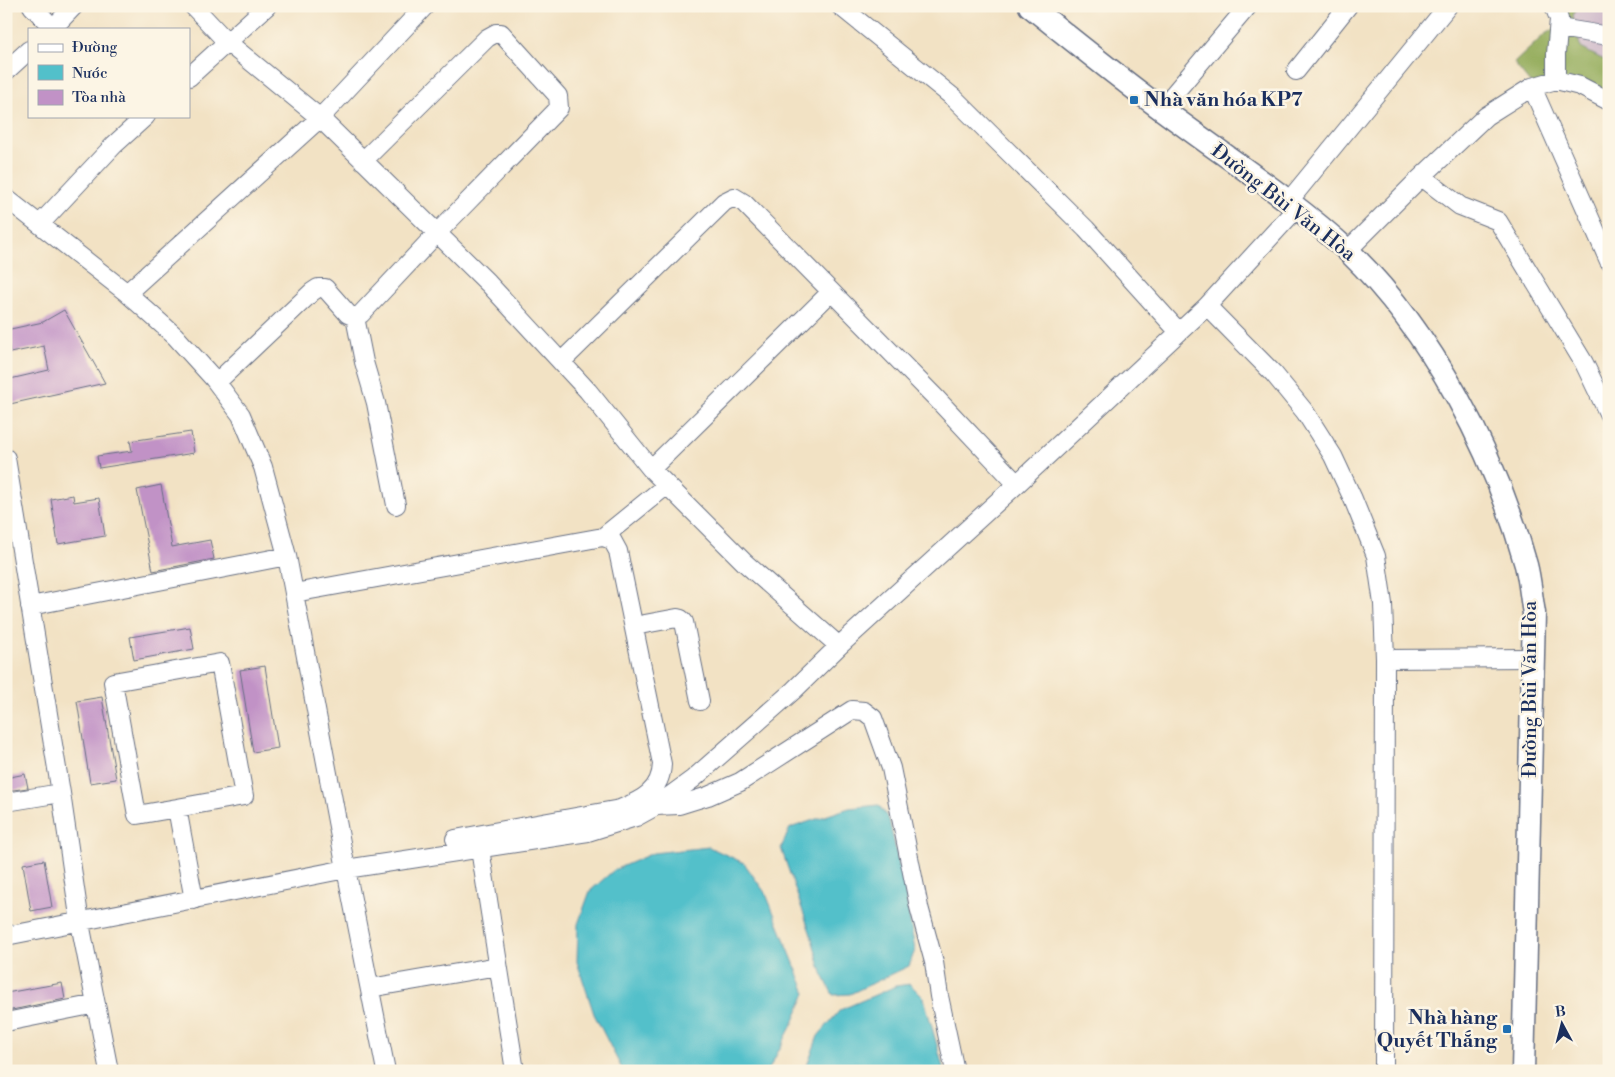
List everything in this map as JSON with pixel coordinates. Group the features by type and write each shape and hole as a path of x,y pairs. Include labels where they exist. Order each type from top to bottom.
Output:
{"main road":[{"name":"Đường Bùi Văn Hòa","path":"1030,6 1161,109 1292,205 1348,251 1379,283 1425,342 1481,442 1499,484 1527,567 1534,613 1523,1071"}],"street":[{"path":"32,6 52,28 74,6"},
{"path":"193,6 227,42 320,118 488,283 588,391 667,485 745,564 839,646"},
{"path":"190,76 267,6"},
{"path":"127,293 320,118 425,6"},
{"path":"840,6 954,98 1086,229 1179,332"},
{"path":"1161,109 1248,6"},
{"path":"1296,71 1348,6"},
{"path":"6,936 80,923 346,869 588,832 636,818 656,806 700,773 794,690 839,646 1207,306 1292,205 1448,6"},
{"path":"1554,6 1559,19 1556,80"},
{"path":"1558,28 1609,36"},
{"path":"217,382 318,288 325,288 348,314 355,317 361,314 559,108 558,96 501,33 496,33 488,38 364,161"},
{"path":"6,71 28,51"},
{"path":"1348,251 1486,116 1532,87 1556,80 1580,86 1609,100"},
{"path":"1532,87 1609,260"},
{"path":"40,224 114,145 144,118"},
{"path":"1422,177 1460,206 1498,221 1584,363 1609,416"},
{"path":"561,362 724,202 734,197 744,203 935,397 1016,484"},
{"path":"6,198 127,293 175,336 217,382 241,415 263,467 287,556 386,1071"},
{"path":"652,469 830,292"},
{"path":"1207,306 1274,374 1305,412 1333,456 1353,498 1376,556 1383,604 1385,660 1384,1071"},
{"path":"355,317 364,362 378,413 396,505"},
{"path":"6,458 61,793 80,923 109,1071"},
{"path":"294,593 604,537 667,485"},
{"path":"455,840 620,809 635,803 652,791 659,781 662,764 618,551 612,540 604,537"},
{"path":"30,606 287,556"},
{"path":"634,626 682,619 700,701"},
{"path":"1385,660 1533,658"},
{"path":"220,663 244,796 177,808 138,816 113,682 220,663"},
{"path":"656,806 680,805 708,796 740,782 852,710 864,711 873,718 891,768 919,907 934,962 939,996 955,1071"},
{"path":"6,802 61,793"},
{"path":"177,808 194,900"},
{"path":"480,849 515,1071"},
{"path":"370,988 498,966"},
{"path":"6,1022 96,1004"}],"shaded area":[{"path":"1580,6 1609,6 1609,60 1602,59 1581,48 1573,15"}],"green space":[{"path":"1560,6 1568,6 1577,10 1573,15 1581,48 1602,59 1609,60 1609,95 1530,83 1514,63 1545,34 1564,23"}],"water":[{"path":"879,805 889,820 905,891 915,950 909,966 850,994 833,995 822,973 781,848 790,828 849,808"},
{"path":"709,847 744,863 766,894 806,993 768,1071 623,1071 594,1014 577,962 578,924 590,891 614,870 653,853"},
{"path":"910,984 924,998 944,1071 805,1071 818,1036 840,1010 896,986"}],"building":[{"path":"64,310 105,383 10,404 6,380 49,370 44,346 10,353 6,330 43,322"},
{"path":"191,432 194,453 99,468 97,456 132,451 130,441"},
{"path":"161,485 172,547 210,540 214,559 153,571 137,490"},
{"path":"73,495 74,502 99,498 105,536 58,544 51,499"},
{"path":"190,627 194,649 134,660 130,637"},
{"path":"265,666 278,748 253,752 240,670"},
{"path":"102,697 116,779 90,783 77,701"},
{"path":"25,774 28,788 6,791 6,778"},
{"path":"44,860 52,907 31,911 23,864"},
{"path":"62,983 65,999 7,1011 6,993"}],"place":[{"name":"Nhà văn hóa KP7","path":"1134,100"},
{"name":"Nhà hàng Quyết Thắng","path":"1507,1029"}]}
